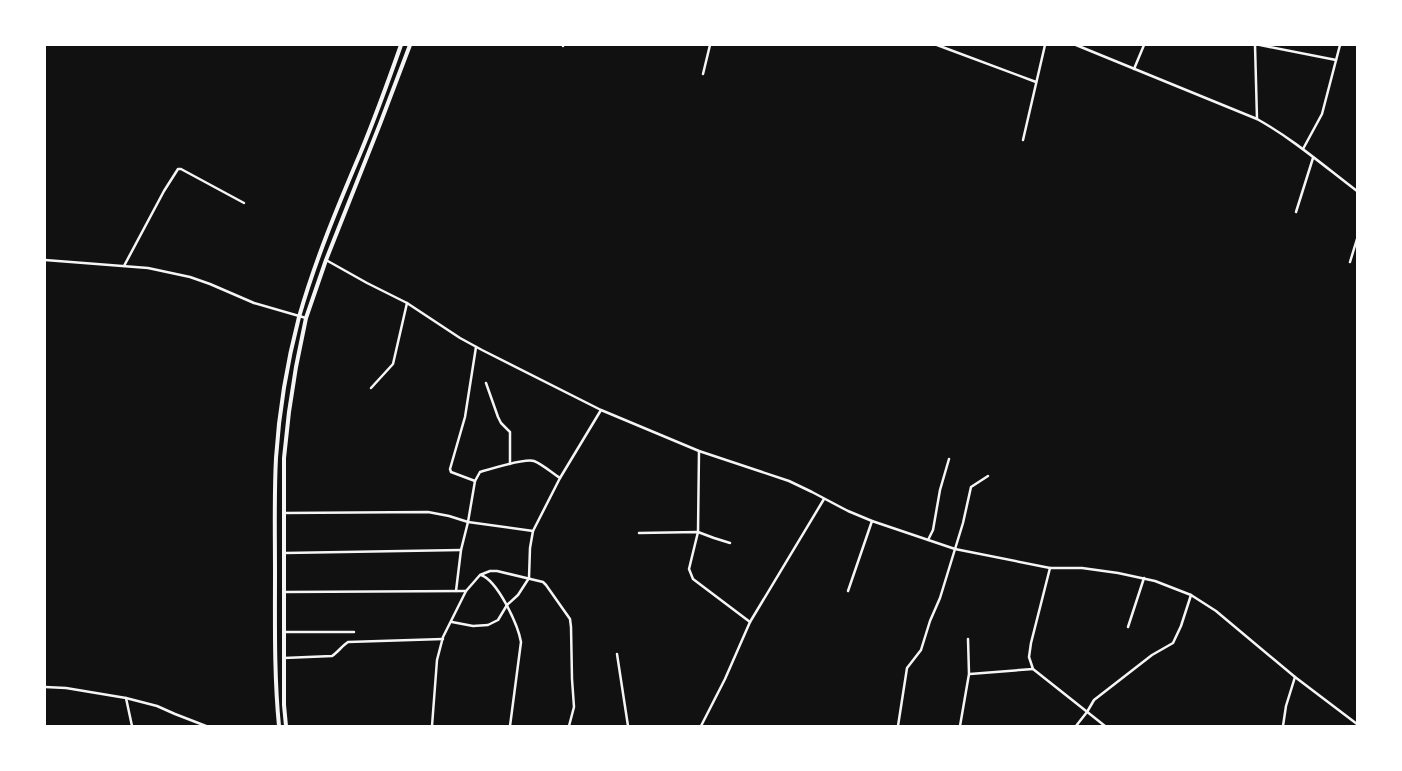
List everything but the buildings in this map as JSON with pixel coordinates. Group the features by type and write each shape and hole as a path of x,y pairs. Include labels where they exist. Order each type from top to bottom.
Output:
{"main road":[{"path":"279,726 275,657 276,458 288,365 318,256 373,121 401,45"},
{"path":"286,726 284,704 283,592 284,458 296,367 306,318 326,260 410,45"}],"street":[{"path":"703,74 710,45"},
{"path":"937,45 1036,82"},
{"path":"1023,140 1045,45"},
{"path":"1078,45 1274,128 1357,191"},
{"path":"1134,68 1144,45"},
{"path":"1255,45 1256,119"},
{"path":"1260,45 1336,60"},
{"path":"1303,149 1322,114 1340,45"},
{"path":"1296,212 1313,158"},
{"path":"124,266 164,191 178,169 181,168 244,203"},
{"path":"1350,262 1357,239"},
{"path":"45,260 148,268 210,284 254,303 306,318"},
{"path":"326,260 407,303 476,347 601,410 699,451 789,481 872,521 955,549 1050,568 1082,568 1144,578 1191,596 1216,611 1357,724"},
{"path":"371,388 393,364 407,303"},
{"path":"475,481 451,472 450,469 464,416 476,347"},
{"path":"486,383 498,417 510,432 510,464"},
{"path":"452,622 472,626 488,625 498,620 507,605 518,595 529,578 530,548 533,531 560,478 601,410"},
{"path":"699,451 698,532 689,569 693,578 750,622"},
{"path":"928,540 933,530 940,490 949,459"},
{"path":"456,591 461,550 475,481 480,472 529,460 535,461 560,478"},
{"path":"898,726 907,668 921,650 940,598 963,523 971,487 988,476"},
{"path":"701,726 750,622 825,499"},
{"path":"284,513 428,512 468,522 533,531"},
{"path":"848,591 872,521"},
{"path":"639,533 698,532 730,542"},
{"path":"283,553 461,550"},
{"path":"1050,568 1029,657 1033,669 1105,726"},
{"path":"432,726 437,660 443,639 466,591 480,575 490,571 497,571 545,583 570,619 574,707 569,726"},
{"path":"480,575 489,580 507,605 518,627 521,642 510,726"},
{"path":"1128,627 1144,578"},
{"path":"283,592 466,591"},
{"path":"1076,726 1094,700 1152,655 1173,643 1191,596"},
{"path":"284,632 354,632"},
{"path":"284,658 332,656 348,642 443,639"},
{"path":"960,726 969,674 968,639"},
{"path":"617,654 628,726"},
{"path":"969,674 1033,669"},
{"path":"1283,726 1286,706 1296,676"},
{"path":"45,687 66,688 126,698 157,706 206,726"},
{"path":"126,698 132,726"}]}
